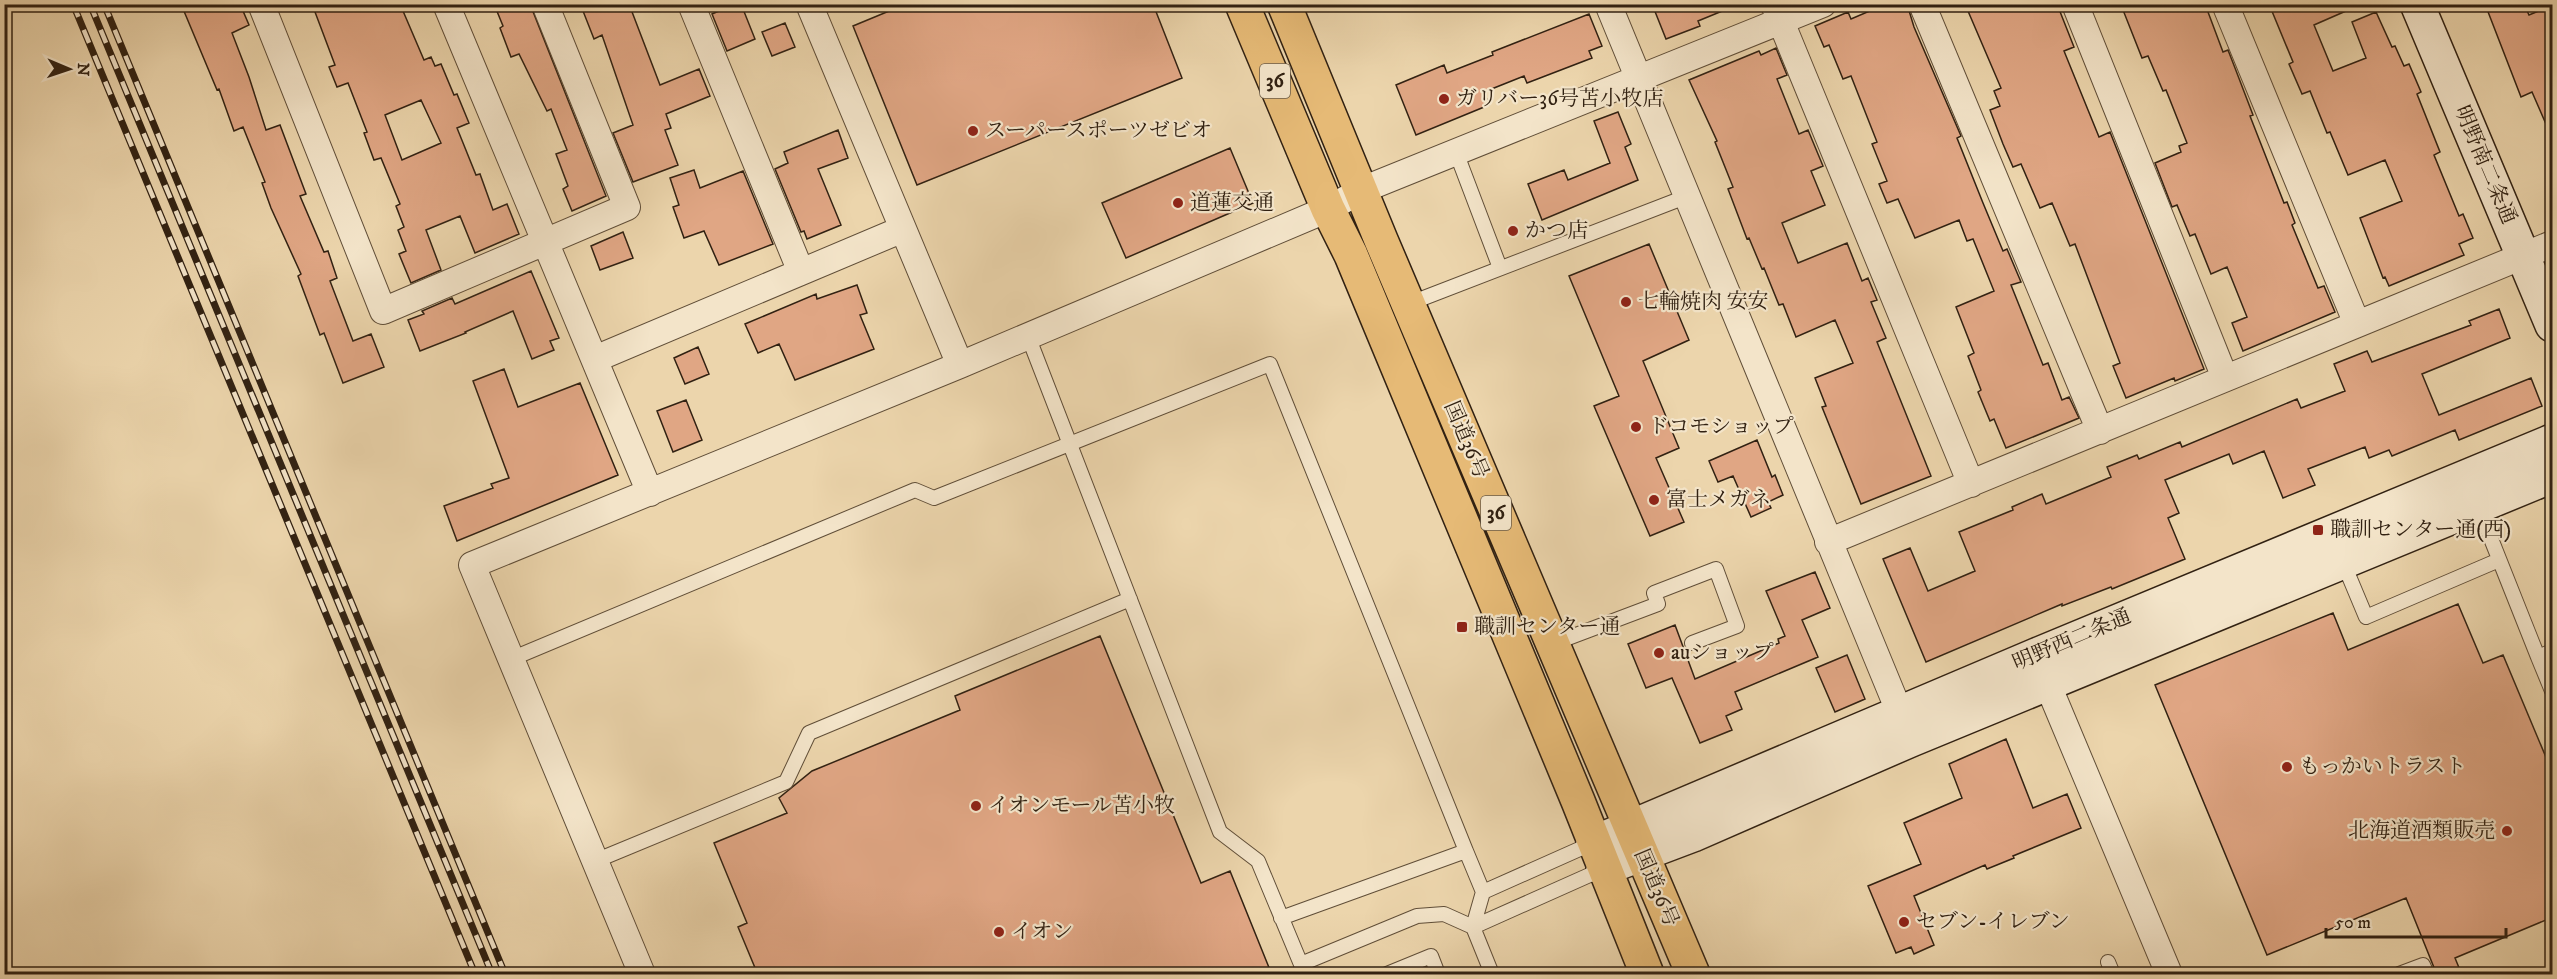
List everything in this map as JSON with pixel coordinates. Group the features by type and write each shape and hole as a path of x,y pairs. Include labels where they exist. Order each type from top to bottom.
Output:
{"highway":[{"name":"国道36号","path":"1242,4 1328,209 1351,255 1647,975"},
{"name":"国道36号","path":"1284,4 1340,145 1362,190 1408,304 1693,975"}],"street":[{"path":"261,4 383,311 627,207 545,4"},
{"path":"447,4 650,493"},
{"path":"692,4 801,272"},
{"path":"809,4 960,365"},
{"path":"1608,4 1905,726"},
{"path":"642,975 472,565 960,365 1328,209 1362,190 1640,79 1777,13 1823,4"},
{"path":"1922,4 2100,431"},
{"path":"2075,4 2225,378"},
{"path":"2225,4 2357,324"},
{"name":"明野南二条通","path":"2417,4 2538,250 2553,325"},
{"path":"1777,13 1971,484"},
{"path":"595,360 903,229"},
{"path":"1828,542 2538,250"},
{"name":"明野西二条通","path":"1598,856 2042,669 2553,441"},
{"name":"明野西二条通","path":"2042,669 2343,562 2553,476"},
{"path":"2042,669 2169,975"}],"lane":[{"path":"1456,152 1500,268"},
{"path":"1408,304 1688,196"},
{"path":"1028,336 1220,832 1258,861 1303,969 1417,916 1444,914 1473,927"},
{"path":"511,658 915,490 934,498 1270,364 1483,892 1473,927 1492,975"},
{"path":"2478,506 2553,691"},
{"path":"2343,562 2366,616 2499,560"},
{"path":"1552,644 1658,604 1654,593 1716,569 1737,626 1692,643"},
{"path":"595,861 786,782 809,733 1130,599"},
{"path":"2538,657 2553,651"},
{"path":"1281,918 1466,851"},
{"path":"1483,892 1598,856"},
{"path":"1473,927 1598,856"},
{"path":"1387,975 1431,956 1438,975"},
{"path":"2399,975 2423,965 2427,975"}],"building":[{"path":"181,4 240,4 249,25 232,33 266,130 280,125 306,194 300,196 324,252 328,251 337,278 330,281 353,341 371,334 384,367 343,383 324,333 320,335 298,276 301,274 271,208 262,183 265,182 243,127 234,131 219,89 217,90"},
{"path":"312,4 400,4 424,60 431,57 435,66 441,64 454,95 457,94 469,123 457,128 476,175 480,174 493,210 507,204 519,234 475,253 460,216 426,230 441,270 411,283 399,254 406,251 398,230 404,227 396,206 400,204 381,158 374,160 364,133 367,132 348,83 337,87 329,67 335,65","holes":["421,100 441,143 402,160 385,115"]},
{"path":"494,4 530,4 606,196 572,211 563,189 568,186 556,154 567,150 551,109 547,111 519,54 511,57 500,28 503,26"},
{"path":"600,4 629,4 660,85 699,69 710,96 666,114 671,128 665,130 678,165 633,182 613,133 633,125 602,35 594,39 583,11"},
{"path":"735,4 741,4 755,39 727,51 712,14"},
{"name":"スーパースポーツゼビオ","path":"906,4 1153,4 1182,78 917,185 853,26"},
{"path":"1652,4 1737,5 1698,21 1700,26 1666,39"},
{"path":"1886,4 1907,4 1914,27 1961,136 1957,138 1983,203 2003,251 2007,249 2021,282 2011,285 2043,365 2048,363 2062,400 2069,397 2079,418 2006,448 1994,419 1990,421 1978,392 1981,390 1968,356 1974,353 1956,307 1994,291 1973,239 1967,241 1959,220 1915,238 1898,199 1887,203 1879,184 1887,181 1872,144 1877,142 1851,76 1843,79 1829,45 1824,47 1815,26 1848,12 1851,19"},
{"path":"1965,4 2057,4 2074,47 2064,51 2099,137 2110,132 2204,369 2175,381 2174,378 2126,398 2113,366 2120,363 2075,244 2070,246 2052,203 2040,208 2021,164 2013,167 2003,144 1990,110 2000,106 1994,91 2001,88"},
{"path":"2136,4 2205,4 2223,52 2228,50 2253,115 2250,116 2284,203 2287,202 2295,223 2292,225 2318,288 2324,286 2335,312 2243,351 2232,323 2247,317 2227,267 2211,274 2195,234 2190,236 2177,205 2172,207 2155,163 2181,152 2179,146 2187,143 2166,90 2163,91 2148,56 2142,58 2123,10"},
{"path":"2269,4 2362,4 2314,25 2333,71 2366,58 2352,22 2376,12 2392,47 2395,46 2404,66 2409,64 2421,92 2417,94 2440,152 2434,155 2459,216 2463,214 2473,238 2459,244 2464,255 2389,286 2385,277 2383,278 2360,218 2402,201 2385,160 2348,175 2330,132 2327,133 2310,91 2302,94 2289,64 2293,62"},
{"path":"2485,4 2524,4 2529,15 2553,5 2553,140 2532,92 2521,97"},
{"path":"1589,14 1602,46 1589,51 1592,58 1527,83 1524,76 1484,92 1489,105 1416,135 1396,85 1444,65 1447,73 1493,55 1492,52"},
{"path":"785,23 795,47 772,56 762,32"},
{"path":"1776,48 1787,75 1777,79 1799,134 1808,130 1823,166 1811,171 1825,205 1782,223 1798,263 1847,243 1862,281 1868,278 1877,300 1871,302 1886,338 1877,342 1931,476 1861,504 1822,407 1826,406 1815,378 1853,363 1835,320 1796,337 1783,304 1779,305 1764,268 1762,269 1749,238 1747,239 1728,189 1733,187 1715,142 1717,141 1689,80 1759,51 1761,55"},
{"path":"1618,112 1631,144 1625,147 1638,180 1542,220 1528,184 1564,170 1568,180 1610,163 1594,121"},
{"path":"838,130 848,158 818,169 841,225 807,239 804,231 801,232 775,169 788,163 784,152"},
{"name":"道蓮交通","path":"1230,148 1253,203 1126,258 1102,203"},
{"path":"694,170 700,188 743,171 773,244 719,265 704,231 684,238 673,207 679,205 670,178"},
{"path":"623,232 633,258 600,270 591,246"},
{"path":"1649,244 1689,340 1643,361 1679,448 1656,458 1684,522 1650,536 1594,406 1619,396 1569,276"},
{"path":"531,271 559,338 550,341 554,350 532,359 513,311 420,351 408,320 452,298 455,304"},
{"path":"857,285 867,313 860,315 874,349 795,380 779,344 758,353 745,324 816,294 817,299"},
{"path":"2499,309 2510,338 2422,374 2439,415 2531,378 2542,406 2459,440 2455,430 2392,456 2389,450 2369,458 2365,447 2308,469 2315,485 2283,498 2264,451 2233,464 2229,454 2165,480 2179,513 2168,518 2185,559 2112,589 2111,587 2062,606 2062,604 1926,662 1883,559 1910,548 1928,591 1975,571 1959,532 2013,510 2012,507 2042,494 2046,504 2111,477 2107,467 2137,455 2139,459 2180,442 2182,447 2297,399 2301,408 2345,391 2334,364 2367,351 2372,362 2471,325 2469,321"},
{"path":"698,347 709,374 685,384 674,358"},
{"path":"504,369 518,407 580,383 618,475 457,541 444,506 493,488 491,484 509,478 473,381"},
{"path":"686,400 702,440 673,452 657,411"},
{"path":"1757,440 1772,477 1775,475 1783,495 1768,502 1771,508 1751,517 1733,476 1718,482 1709,461"},
{"path":"1815,572 1830,608 1802,620 1818,657 1735,692 1742,709 1726,716 1732,730 1700,743 1672,678 1646,688 1628,644 1675,625 1695,679 1779,643 1778,639 1785,636 1766,591"},
{"path":"2458,604 2483,663 2503,655 2553,774 2553,917 2455,958 2462,975 2437,975 2406,898 2267,955 2155,685 2333,613 2348,650"},
{"name":"イオンモール苫小牧","path":"1100,636 1201,883 1230,871 1272,975 758,975 738,927 747,923 714,843 787,813 779,798 812,771 960,710 955,696"},
{"path":"1847,655 1865,699 1835,712 1816,668"},
{"path":"2006,739 2033,808 2067,794 2081,828 1987,869 1985,865 1914,896 1934,945 1914,954 1911,947 1896,953 1868,886 1921,864 1904,823 1962,798 1949,764"}],"railway":[{"path":"73,4 475,974"},
{"path":"90,4 492,974"},
{"path":"104,4 505,974"}],"place":[{"name":"ガリバー36号苫小牧店","path":"1444,99"},
{"name":"スーパースポーツゼビオ","path":"973,131"},
{"name":"道蓮交通","path":"1178,203"},
{"name":"かつ店","path":"1513,231"},
{"name":"七輪焼肉 安安","path":"1626,302"},
{"name":"ドコモショップ","path":"1636,427"},
{"name":"富士メガネ","path":"1654,500"},
{"name":"職訓センター通(西)","path":"2318,530"},
{"name":"職訓センター通","path":"1462,627"},
{"name":"auショップ","path":"1659,653"},
{"name":"もっかいトラスト","path":"2287,767"},
{"name":"イオンモール苫小牧","path":"976,806"},
{"name":"北海道酒類販売","path":"2507,831"},
{"name":"セブン-イレブン","path":"1904,922"},
{"name":"イオン","path":"999,932"}]}
